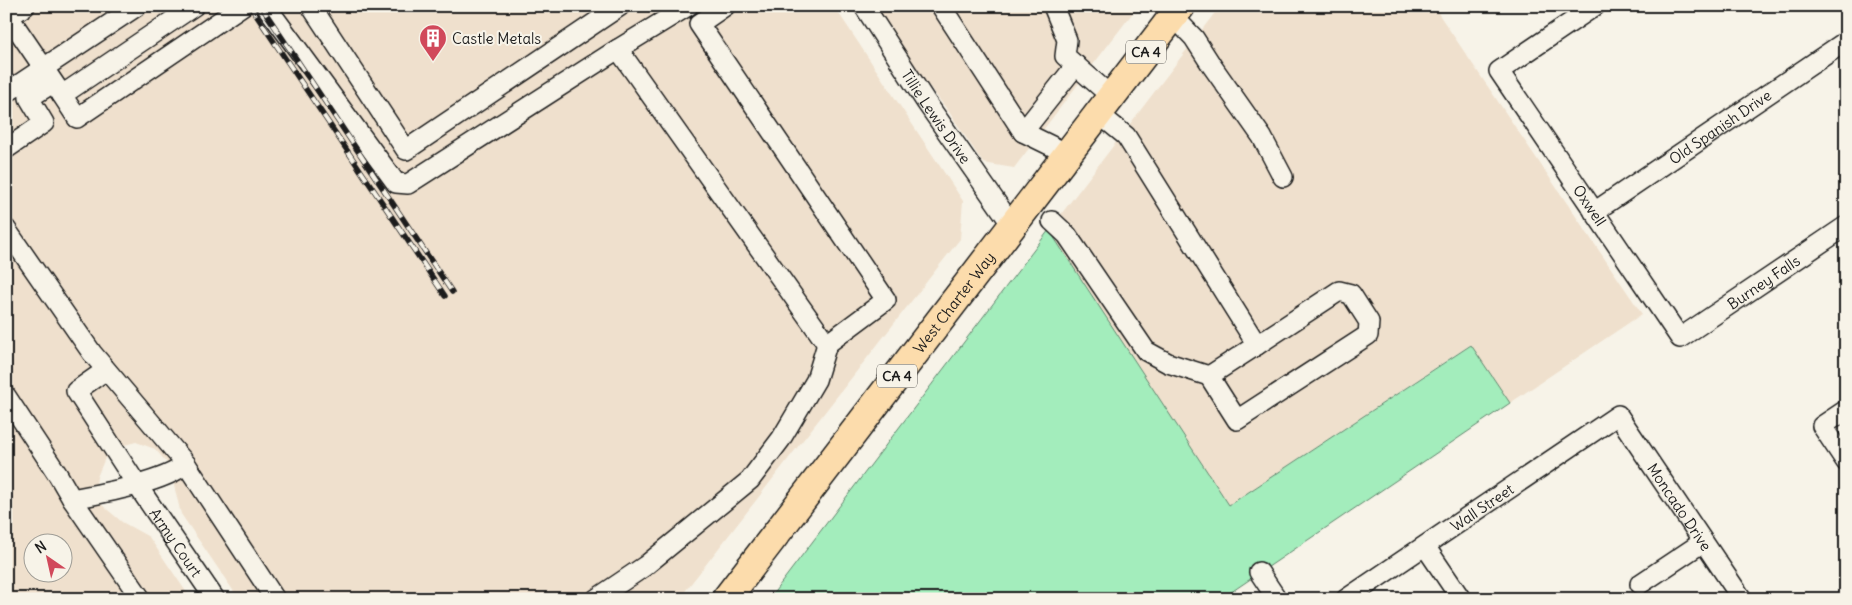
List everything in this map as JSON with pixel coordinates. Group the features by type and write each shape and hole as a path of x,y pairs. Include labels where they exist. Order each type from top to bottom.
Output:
{"highway":[{"name":"West Charter Way","path":"726,599 1177,11"}],"street":[{"path":"25,6 7,18 77,118 242,6"},
{"path":"6,93 53,82 137,6"},
{"path":"6,149 44,123 29,98 53,82 194,6"},
{"path":"266,6 396,183 408,184 688,6"},
{"path":"311,6 406,150 620,6"},
{"path":"596,599 645,566 750,480 781,439 816,380 827,344 886,300 699,24 725,6"},
{"name":"Tillie Lewis Drive","path":"864,6 932,110 1012,225"},
{"path":"941,6 1023,132 1068,154"},
{"path":"1053,6 1067,40 1065,56 1076,65 1126,136 1257,345"},
{"name":"Oxwell","path":"1595,6 1499,71 1680,338"},
{"path":"1177,11 1212,66 1262,137 1284,177"},
{"name":"Old Spanish Drive","path":"1594,212 1846,42"},
{"path":"618,49 827,344"},
{"path":"1023,132 1076,65"},
{"path":"1052,222 1067,235 1146,351 1168,363 1209,376 1237,420 1368,335 1369,322 1351,294 1339,291 1209,376"},
{"name":"Burney Falls","path":"1680,338 1846,226"},
{"path":"6,229 92,353 186,464 275,599"},
{"name":"Army Court","path":"106,370 76,391 137,485 215,599"},
{"path":"6,396 58,474 72,499 141,599"},
{"path":"1846,410 1822,426 1846,462"},
{"name":"Moncado Drive","path":"1618,415 1742,599"},
{"name":"Wall Street","path":"1346,599 1618,415"},
{"path":"72,499 137,485 179,470 186,464"},
{"path":"1640,584 1703,542"},
{"path":"1425,546 1461,599"},
{"path":"1259,572 1277,599"}],"shaded area":[{"path":"6,6 834,6 963,201 960,239 679,599 239,599 181,514 169,465 155,449 136,442 117,447 105,458 97,477 95,492 102,505 122,522 149,537 191,599 6,599"},
{"path":"867,6 1138,6 1014,168 983,163 949,112"},
{"path":"1220,6 1448,6 1438,13 1642,314 1510,403 1470,345 1229,505 1049,230"}],"green space":[{"path":"1049,230 1229,505 1471,345 1510,403 1221,599 769,599"}],"railway":[{"path":"250,6 445,296"},
{"path":"261,6 452,292"}],"place":[{"name":"Castle Metals","path":"433,62"}]}
